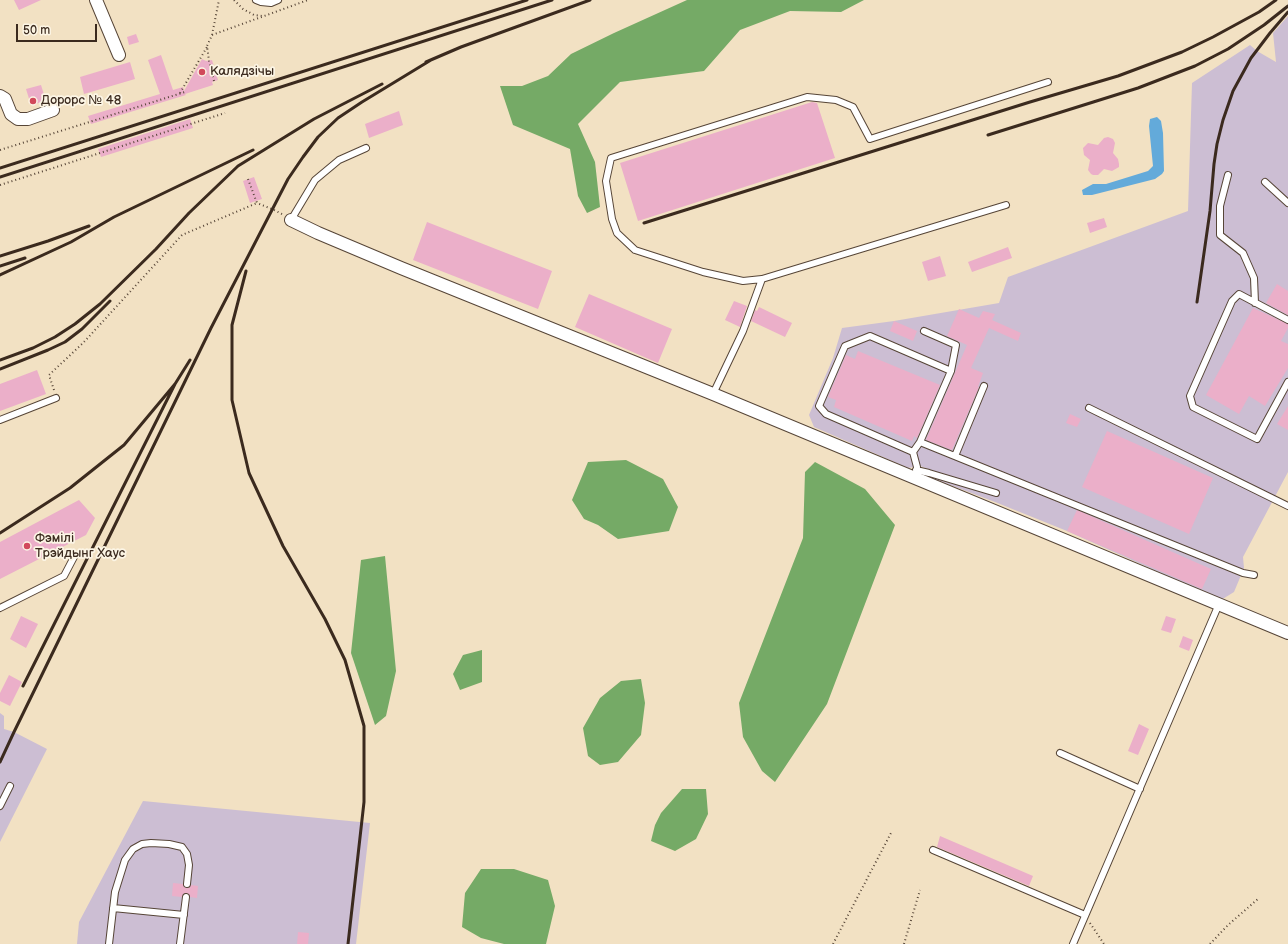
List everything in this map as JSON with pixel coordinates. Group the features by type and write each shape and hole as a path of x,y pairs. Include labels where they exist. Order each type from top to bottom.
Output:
{"street":[{"path":"96,0 119,55"},
{"path":"0,96 5,99 11,114 18,119 28,119 53,110"},
{"path":"291,220 401,268 916,474 1219,604 1288,632"}],"lane":[{"path":"256,0 271,3 278,0"},
{"path":"1006,205 762,279 743,281 703,272 635,250 617,233 612,219 606,181 611,158 807,97 836,100 853,107 870,139 1048,82"},
{"path":"291,220 315,180 339,160 366,148"},
{"path":"1228,175 1220,206 1220,235 1243,253 1254,278 1255,303"},
{"path":"1265,182 1288,203"},
{"path":"713,394 743,331 762,279"},
{"path":"1288,320 1239,294 1232,301 1190,396 1193,407 1257,439 1288,382"},
{"path":"924,331 956,345 951,371 920,442 913,452 916,474 929,473 996,493"},
{"path":"913,452 826,414 819,406 845,346 870,336 951,371"},
{"path":"955,456 984,386"},
{"path":"0,420 56,398"},
{"path":"1089,408 1288,506"},
{"path":"920,442 1243,573 1254,575"},
{"path":"0,608 64,576 74,557"},
{"path":"1073,944 1219,604"},
{"path":"1060,753 1140,789"},
{"path":"0,806 10,786"},
{"path":"109,944 115,892 126,860 133,849 142,844 151,843 169,844 182,847 187,854 189,865 187,884"},
{"path":"933,850 1085,915"},
{"path":"180,944 186,897"},
{"path":"113,908 184,914"}],"path":[{"path":"179,94 207,47 212,35 219,0"},
{"path":"234,0 243,10 254,15 263,16"},
{"path":"212,35 308,0"},
{"path":"207,47 214,81"},
{"path":"0,150 185,92"},
{"path":"0,185 225,113"},
{"path":"248,179 257,203"},
{"path":"56,398 49,375 84,342 182,235 257,203 272,209 291,220"},
{"path":"833,944 891,833"},
{"path":"904,944 920,890"},
{"path":"1210,944 1228,925 1259,898"},
{"path":"1085,915 1104,944"}],"shaded area":[{"path":"1288,16 1288,472 1243,557 1244,568 1234,592 1221,600 1067,531 929,477 928,469 920,466 908,468 814,427 809,415 833,358 842,328 894,321 999,303 1008,277 1188,211 1192,83 1250,45 1276,62 1273,33"},
{"path":"0,713 4,716 4,729 14,732 47,749 0,842"},
{"path":"143,801 370,823 356,944 77,944 79,922"}],"green space":[{"path":"687,0 864,0 841,12 790,11 740,30 704,71 620,82 578,124 595,162 600,207 587,213 578,196 570,149 513,125 500,86 522,86 548,76 571,54"},
{"path":"626,460 663,479 678,507 669,531 618,539 598,525 584,519 572,500 588,462"},
{"path":"815,462 865,489 895,525 827,704 775,782 762,771 743,737 739,703 803,538 805,472"},
{"path":"385,556 396,671 386,716 375,725 351,653 361,560"},
{"path":"482,650 482,682 460,690 453,674 463,655"},
{"path":"641,679 645,703 641,735 618,762 600,765 588,756 583,728 600,698 621,681"},
{"path":"682,789 706,789 708,814 696,839 675,851 651,841 655,825 661,813"},
{"path":"481,869 514,869 548,880 555,906 546,944 504,944 481,938 462,927 465,893"}],"water":[{"path":"1157,117 1161,121 1163,133 1164,171 1162,174 1155,179 1092,195 1083,195 1082,190 1093,184 1106,184 1148,171 1153,166 1149,126 1150,119"}],"building":[{"path":"14,0 41,0 19,10"},
{"path":"136,34 139,42 129,45 127,37"},
{"path":"161,55 173,90 183,87 184,91 202,59 206,61 212,60 218,80 212,82 213,85 185,94 186,95 91,124 88,116 160,94 148,60"},
{"path":"130,62 135,79 84,94 80,77"},
{"path":"41,85 46,101 31,105 26,89"},
{"path":"812,102 817,103 835,158 638,221 620,163"},
{"path":"399,111 403,125 369,138 365,124"},
{"path":"190,119 193,128 101,157 98,149"},
{"path":"1108,137 1113,139 1115,143 1113,153 1118,159 1119,167 1112,171 1104,169 1098,175 1093,175 1088,170 1090,160 1084,155 1083,148 1088,143 1098,145 1104,138"},
{"path":"254,177 262,199 250,203 243,181"},
{"path":"1104,218 1107,227 1090,233 1087,223"},
{"path":"427,222 552,271 538,309 413,260"},
{"path":"1008,247 1012,258 972,272 968,262"},
{"path":"940,256 946,276 928,281 922,262"},
{"path":"1277,284 1288,291 1288,315 1266,303"},
{"path":"589,294 672,329 658,363 575,327"},
{"path":"734,301 747,306 740,327 725,320"},
{"path":"759,307 792,323 785,337 751,321 755,310 757,311"},
{"path":"1253,308 1288,324 1288,328 1281,341 1288,344 1288,368 1265,406 1249,396 1239,414 1206,395"},
{"path":"959,309 979,318 983,311 995,314 992,320 1021,333 1018,341 989,328 971,368 983,373 979,387 952,450 926,440 967,345 947,336"},
{"path":"894,321 917,331 913,341 890,331"},
{"path":"858,351 940,385 917,438 914,436 912,441 834,407 836,400 828,397 846,355 855,359"},
{"path":"37,370 46,394 0,411 0,384"},
{"path":"1288,406 1288,430 1277,424"},
{"path":"1070,414 1081,419 1077,427 1066,423"},
{"path":"1107,431 1213,478 1189,534 1082,487"},
{"path":"79,500 95,518 86,535 0,579 0,542"},
{"path":"1077,510 1211,569 1202,589 1067,531"},
{"path":"21,616 38,624 26,648 10,639"},
{"path":"1166,616 1176,619 1171,633 1161,630"},
{"path":"1183,636 1193,640 1189,651 1179,647"},
{"path":"9,675 22,682 10,706 0,701 0,693"},
{"path":"1139,724 1149,729 1138,755 1128,751"},
{"path":"940,836 1033,876 1029,886 937,847"},
{"path":"173,883 183,884 184,887 187,888 191,885 198,886 197,898 190,897 189,894 186,893 183,894 182,897 172,896"},
{"path":"298,932 309,933 308,944 297,944"}],"railway":[{"path":"0,168 527,0"},
{"path":"0,177 552,0"},
{"path":"426,62 461,47 590,0"},
{"path":"644,223 1030,102 1118,76 1182,52 1259,12 1276,0"},
{"path":"988,135 1138,88 1195,66 1228,49 1264,25 1288,6"},
{"path":"1197,302 1210,211 1214,164 1223,120 1233,91 1251,58 1288,12"},
{"path":"0,762 211,328 288,179 318,137 338,118 431,60"},
{"path":"0,360 33,348 55,337 75,324 100,304 156,249 189,213 238,166 314,119 382,84"},
{"path":"0,275 71,242 114,217 253,150"},
{"path":"0,256 89,226"},
{"path":"0,266 25,258"},
{"path":"246,271 232,325 232,400 249,473 283,546 325,619 345,660 364,726 364,802 348,944"},
{"path":"0,369 65,342 82,329 110,301"},
{"path":"0,533 70,488 124,445 175,384 190,360"},
{"path":"23,686 175,384"}],"place":[{"name":"Калядзічы","path":"202,72"},
{"name":"Дорорс № 48","path":"33,101"},
{"name":"Фэмілі Трэйдынг Хаус","path":"27,546"}]}
